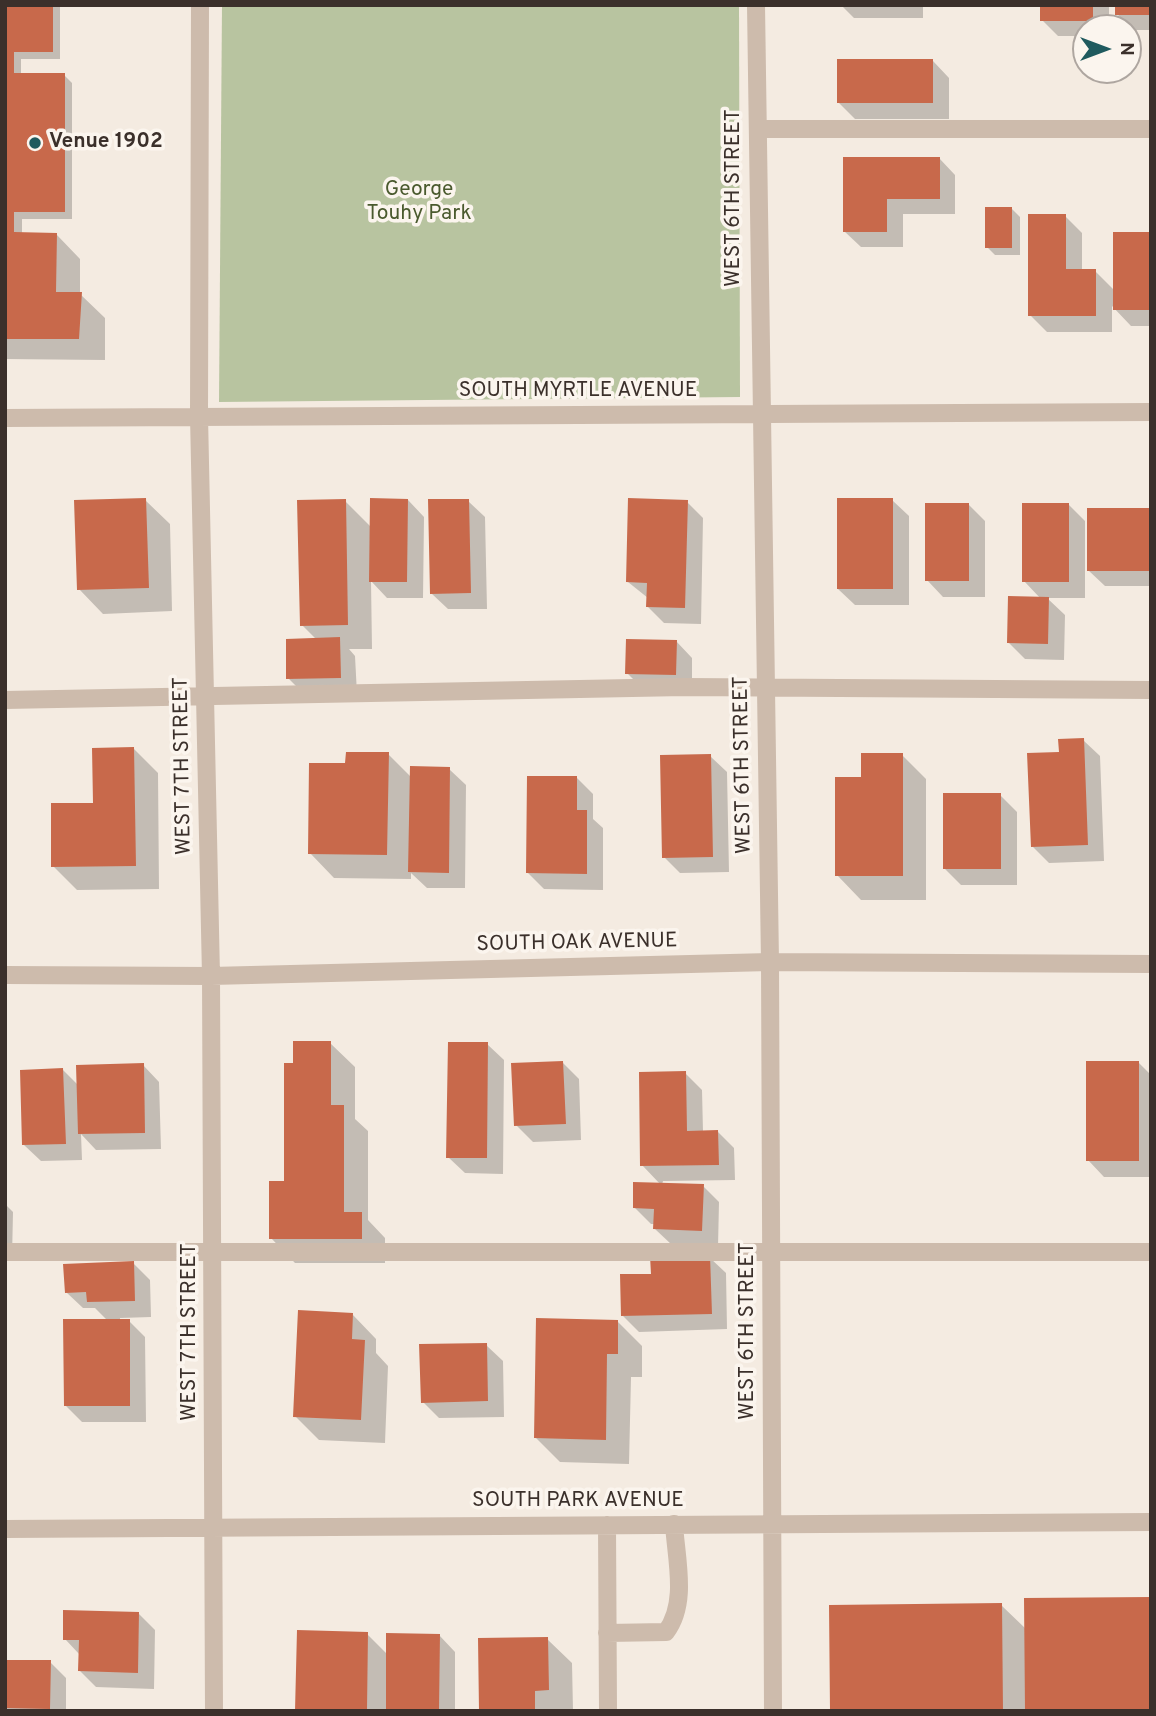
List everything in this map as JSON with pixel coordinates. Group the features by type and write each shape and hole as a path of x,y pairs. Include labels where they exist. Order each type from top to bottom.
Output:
{"street":[{"name":"WEST 7TH STREET","path":"200,5 199,416 211,976 214,1711"},
{"name":"WEST 6TH STREET","path":"757,5 760,414 770,962 770,1524 773,1711"},
{"path":"758,129 1151,129"},
{"name":"SOUTH MYRTLE AVENUE","path":"5,418 1151,412"},
{"path":"5,700 684,687 1151,690"},
{"name":"SOUTH OAK AVENUE","path":"5,975 211,976 770,962 1151,964"},
{"path":"5,1252 1151,1252"},
{"name":"SOUTH PARK AVENUE","path":"5,1529 1151,1522"},
{"path":"607,1633 666,1632 675,1621 679,1607 674,1524"},
{"path":"607,1525 608,1711"}],"green space":[{"name":"George Touhy Park","path":"222,5 739,5 740,397 219,402"}],"building":[{"name":"Venue 1902","path":"5,5 53,5 53,52 14,52 14,73 65,73 65,212 14,212 14,232 57,233 56,292 82,292 79,339 5,339"},
{"path":"1040,5 1093,5 1093,14 1072,14 1072,21 1040,21"},
{"path":"1115,5 1151,5 1151,15 1115,14"},
{"path":"837,59 933,59 933,103 837,103"},
{"path":"843,157 940,157 940,199 887,199 887,232 843,232"},
{"path":"985,207 1012,207 1012,248 985,248"},
{"path":"1028,214 1066,214 1066,269 1096,269 1096,316 1028,316"},
{"path":"1113,232 1151,232 1151,310 1113,310"},
{"path":"146,498 149,588 77,590 74,500"},
{"path":"370,498 408,499 407,582 369,582"},
{"path":"628,498 688,500 685,608 646,607 647,583 626,582"},
{"path":"837,498 893,498 893,589 837,589"},
{"path":"346,499 348,625 300,626 297,500"},
{"path":"428,499 469,499 471,593 430,594"},
{"path":"925,503 969,503 969,581 925,581"},
{"path":"1022,503 1069,503 1069,582 1022,582"},
{"path":"1087,508 1149,508 1149,571 1087,571"},
{"path":"1008,596 1049,597 1048,644 1007,643"},
{"path":"340,637 341,678 286,679 286,639"},
{"path":"626,639 677,640 676,675 625,674"},
{"path":"1084,738 1088,845 1031,847 1027,753 1059,752 1058,739"},
{"path":"134,747 136,866 51,867 51,803 93,803 92,748"},
{"path":"346,752 389,752 387,855 308,854 309,763 345,763"},
{"path":"861,753 903,753 903,876 835,876 835,777 861,777"},
{"path":"711,754 713,857 662,858 660,755"},
{"path":"410,766 450,767 449,873 408,872"},
{"path":"527,776 577,776 577,810 587,810 587,874 526,873"},
{"path":"943,793 1001,793 1001,869 943,869"},
{"path":"293,1041 331,1041 331,1105 344,1105 344,1212 362,1212 362,1239 269,1239 269,1181 284,1181 284,1063 293,1063"},
{"path":"448,1042 488,1042 487,1158 446,1158"},
{"path":"563,1061 566,1124 514,1126 511,1063"},
{"path":"1086,1061 1139,1061 1139,1161 1086,1161"},
{"path":"144,1063 145,1133 78,1134 76,1065"},
{"path":"63,1068 66,1144 22,1145 20,1070"},
{"path":"686,1071 687,1131 718,1130 719,1165 640,1166 639,1072"},
{"path":"633,1182 704,1184 702,1231 653,1229 654,1209 633,1208"},
{"path":"710,1255 712,1314 621,1316 620,1274 651,1274 650,1256"},
{"path":"134,1261 135,1301 87,1302 86,1292 65,1293 63,1264"},
{"path":"298,1310 353,1313 352,1339 365,1340 361,1420 293,1417"},
{"path":"536,1318 618,1320 618,1354 607,1354 606,1440 534,1438"},
{"path":"63,1319 130,1319 130,1406 64,1406"},
{"path":"487,1343 488,1401 421,1403 419,1344"},
{"path":"1151,1597 1151,1711 1025,1711 1024,1598"},
{"path":"1002,1603 1003,1711 830,1711 829,1605"},
{"path":"63,1610 139,1612 138,1673 78,1671 79,1640 63,1640"},
{"path":"297,1630 368,1632 367,1710 295,1711"},
{"path":"386,1633 440,1634 439,1711 386,1711"},
{"path":"548,1637 549,1690 535,1691 535,1711 479,1711 478,1638"},
{"path":"5,1660 51,1660 50,1709 5,1708"}],"place":[{"name":"Venue 1902","path":"35,143"}]}
